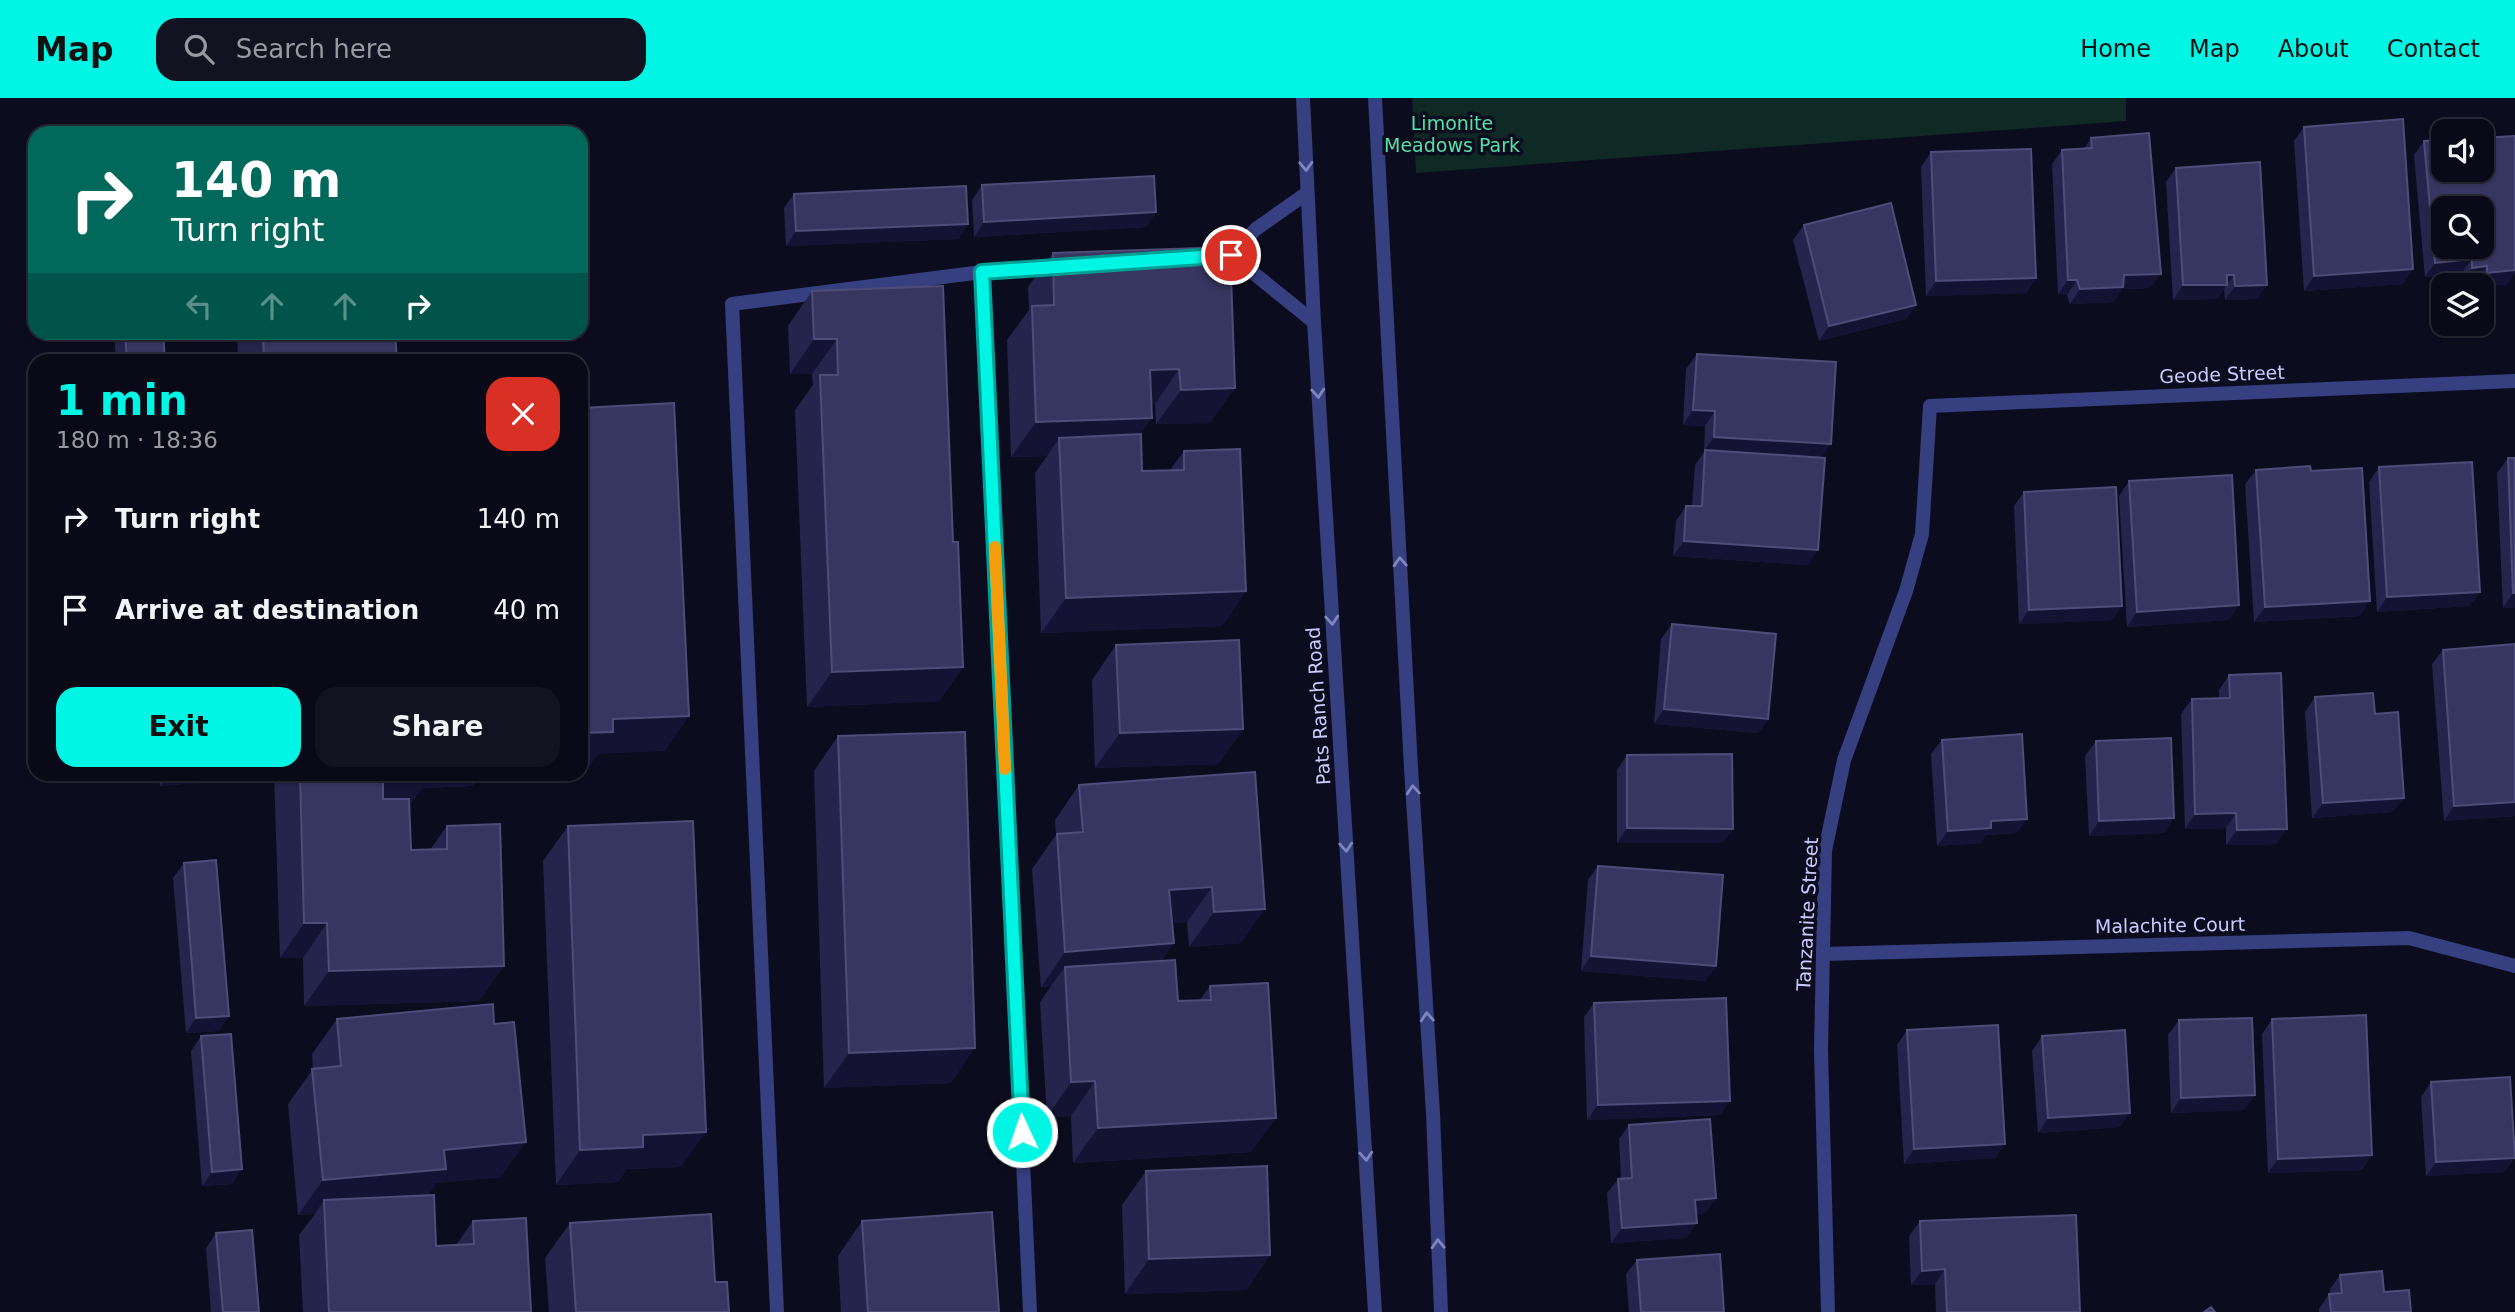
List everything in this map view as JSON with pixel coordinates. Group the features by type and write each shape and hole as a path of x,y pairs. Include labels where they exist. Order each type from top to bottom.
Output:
{"street":[{"name":"Pats Ranch Road","path":"1303,98 1314,322 1375,1312"},
{"path":"1375,98 1408,713 1433,1113 1441,1312"},
{"path":"1231,255 1256,229 1307,193"},
{"path":"1198,257 1231,255 1314,322"},
{"path":"777,1312 732,304 982,272 1077,265"},
{"path":"982,272 1030,1312"},
{"name":"Geode Street","path":"1930,406 2515,381"},
{"name":"Tanzanite Street","path":"1828,1312 1821,1050 1825,851 1844,761 1906,591 1922,534 1930,406"},
{"name":"Malachite Court","path":"1823,954 2409,938 2515,966"}],"green space":[{"name":"Limonite Meadows Park","path":"1412,98 2126,98 2126,121 1416,173"}],"building":[{"path":"2403,119 2413,269 2314,276 2304,127"},
{"path":"2149,133 2161,274 2124,275 2123,287 2080,289 2077,280 2068,280 2062,150 2092,148 2091,138"},
{"path":"2515,136 2515,270 2487,273 2487,266 2472,268 2472,259 2494,259 2494,196 2431,196 2431,219 2424,141 2431,141 2431,182 2494,182 2494,137"},
{"path":"2031,149 2036,278 1936,281 1931,152"},
{"path":"2260,162 2267,285 2235,286 2234,275 2227,275 2227,285 2183,285 2176,168"},
{"path":"1154,176 1156,212 984,222 982,185"},
{"path":"966,186 968,224 796,231 794,194"},
{"path":"1891,203 1916,305 1829,326 1804,225"},
{"path":"1230,247 1235,388 1181,390 1179,369 1150,370 1152,418 1036,422 1032,306 1054,305 1053,253"},
{"path":"2435,259 2472,259 2435,263"},
{"path":"943,286 953,542 958,542 963,667 832,672 820,375 838,375 837,339 814,339 812,291"},
{"path":"126,340 164,340 165,354 127,354"},
{"path":"263,340 396,340 397,354 264,354"},
{"path":"1697,354 1836,362 1831,444 1714,437 1715,411 1693,410"},
{"path":"674,403 689,716 613,719 613,732 588,733 588,408"},
{"path":"1141,434 1142,471 1184,470 1184,451 1240,449 1246,591 1066,598 1059,438"},
{"path":"1705,450 1825,458 1818,550 1684,541 1686,506 1702,506"},
{"path":"2508,458 2515,458 2515,593 2513,593"},
{"path":"2472,462 2480,592 2387,597 2379,467"},
{"path":"2310,466 2311,471 2362,468 2370,601 2265,607 2256,470"},
{"path":"2232,475 2239,605 2137,612 2129,481"},
{"path":"2116,487 2122,606 2029,610 2024,492"},
{"path":"1672,624 1776,634 1768,719 1664,709"},
{"path":"1239,640 1243,729 1120,733 1116,645"},
{"path":"2515,644 2515,802 2454,806 2443,650"},
{"path":"2281,673 2287,829 2237,830 2236,813 2195,814 2192,699 2230,698 2229,675"},
{"path":"2373,693 2375,714 2398,712 2404,798 2323,803 2315,697"},
{"path":"965,732 975,1048 849,1053 838,736"},
{"path":"2022,734 2027,819 1991,821 1991,828 1948,831 1942,740"},
{"path":"2171,738 2174,818 2099,821 2096,741"},
{"path":"1732,754 1733,829 1627,828 1627,755"},
{"path":"1255,772 1265,909 1214,912 1212,887 1169,890 1174,943 1065,952 1057,834 1083,832 1079,785"},
{"path":"300,781 383,781 383,799 409,799 411,850 447,849 447,826 500,824 504,966 329,971 327,923 304,923"},
{"path":"693,821 706,1132 643,1135 643,1147 580,1150 568,826"},
{"path":"216,860 229,1016 196,1018 184,863"},
{"path":"1598,866 1723,875 1716,966 1591,956"},
{"path":"1175,960 1178,1001 1211,1000 1210,986 1268,983 1276,1118 1098,1128 1095,1081 1071,1082 1065,967"},
{"path":"1726,998 1730,1101 1598,1105 1594,1003"},
{"path":"493,1004 494,1024 514,1022 526,1142 444,1150 446,1169 323,1180 312,1069 341,1066 337,1019"},
{"path":"2366,1015 2372,1155 2278,1159 2272,1019"},
{"path":"2252,1018 2255,1095 2181,1098 2179,1020"},
{"path":"1998,1025 2005,1144 1914,1149 1907,1030"},
{"path":"2125,1030 2130,1113 2048,1118 2042,1036"},
{"path":"231,1034 242,1169 212,1172 201,1036"},
{"path":"2510,1077 2515,1158 2436,1162 2431,1082"},
{"path":"1710,1119 1716,1198 1695,1200 1697,1223 1622,1228 1618,1179 1632,1178 1629,1125"},
{"path":"1267,1166 1270,1255 1149,1259 1146,1171"},
{"path":"434,1195 436,1246 474,1244 473,1221 526,1218 531,1312 329,1312 324,1200"},
{"path":"992,1212 999,1312 868,1312 862,1221"},
{"path":"711,1214 715,1282 727,1282 729,1312 576,1312 570,1223"},
{"path":"2076,1215 2080,1312 1947,1312 1945,1269 1922,1271 1920,1221"},
{"path":"252,1230 259,1312 223,1312 216,1233"},
{"path":"1720,1254 1724,1312 1641,1312 1637,1260"},
{"path":"2382,1271 2384,1292 2409,1290 2411,1312 2331,1312 2329,1294 2342,1293 2340,1275"}],"slow traffic":[{"path":"995,547 1005,769"}],"route":[{"path":"1022,1132 982,272 1231,255"}]}
